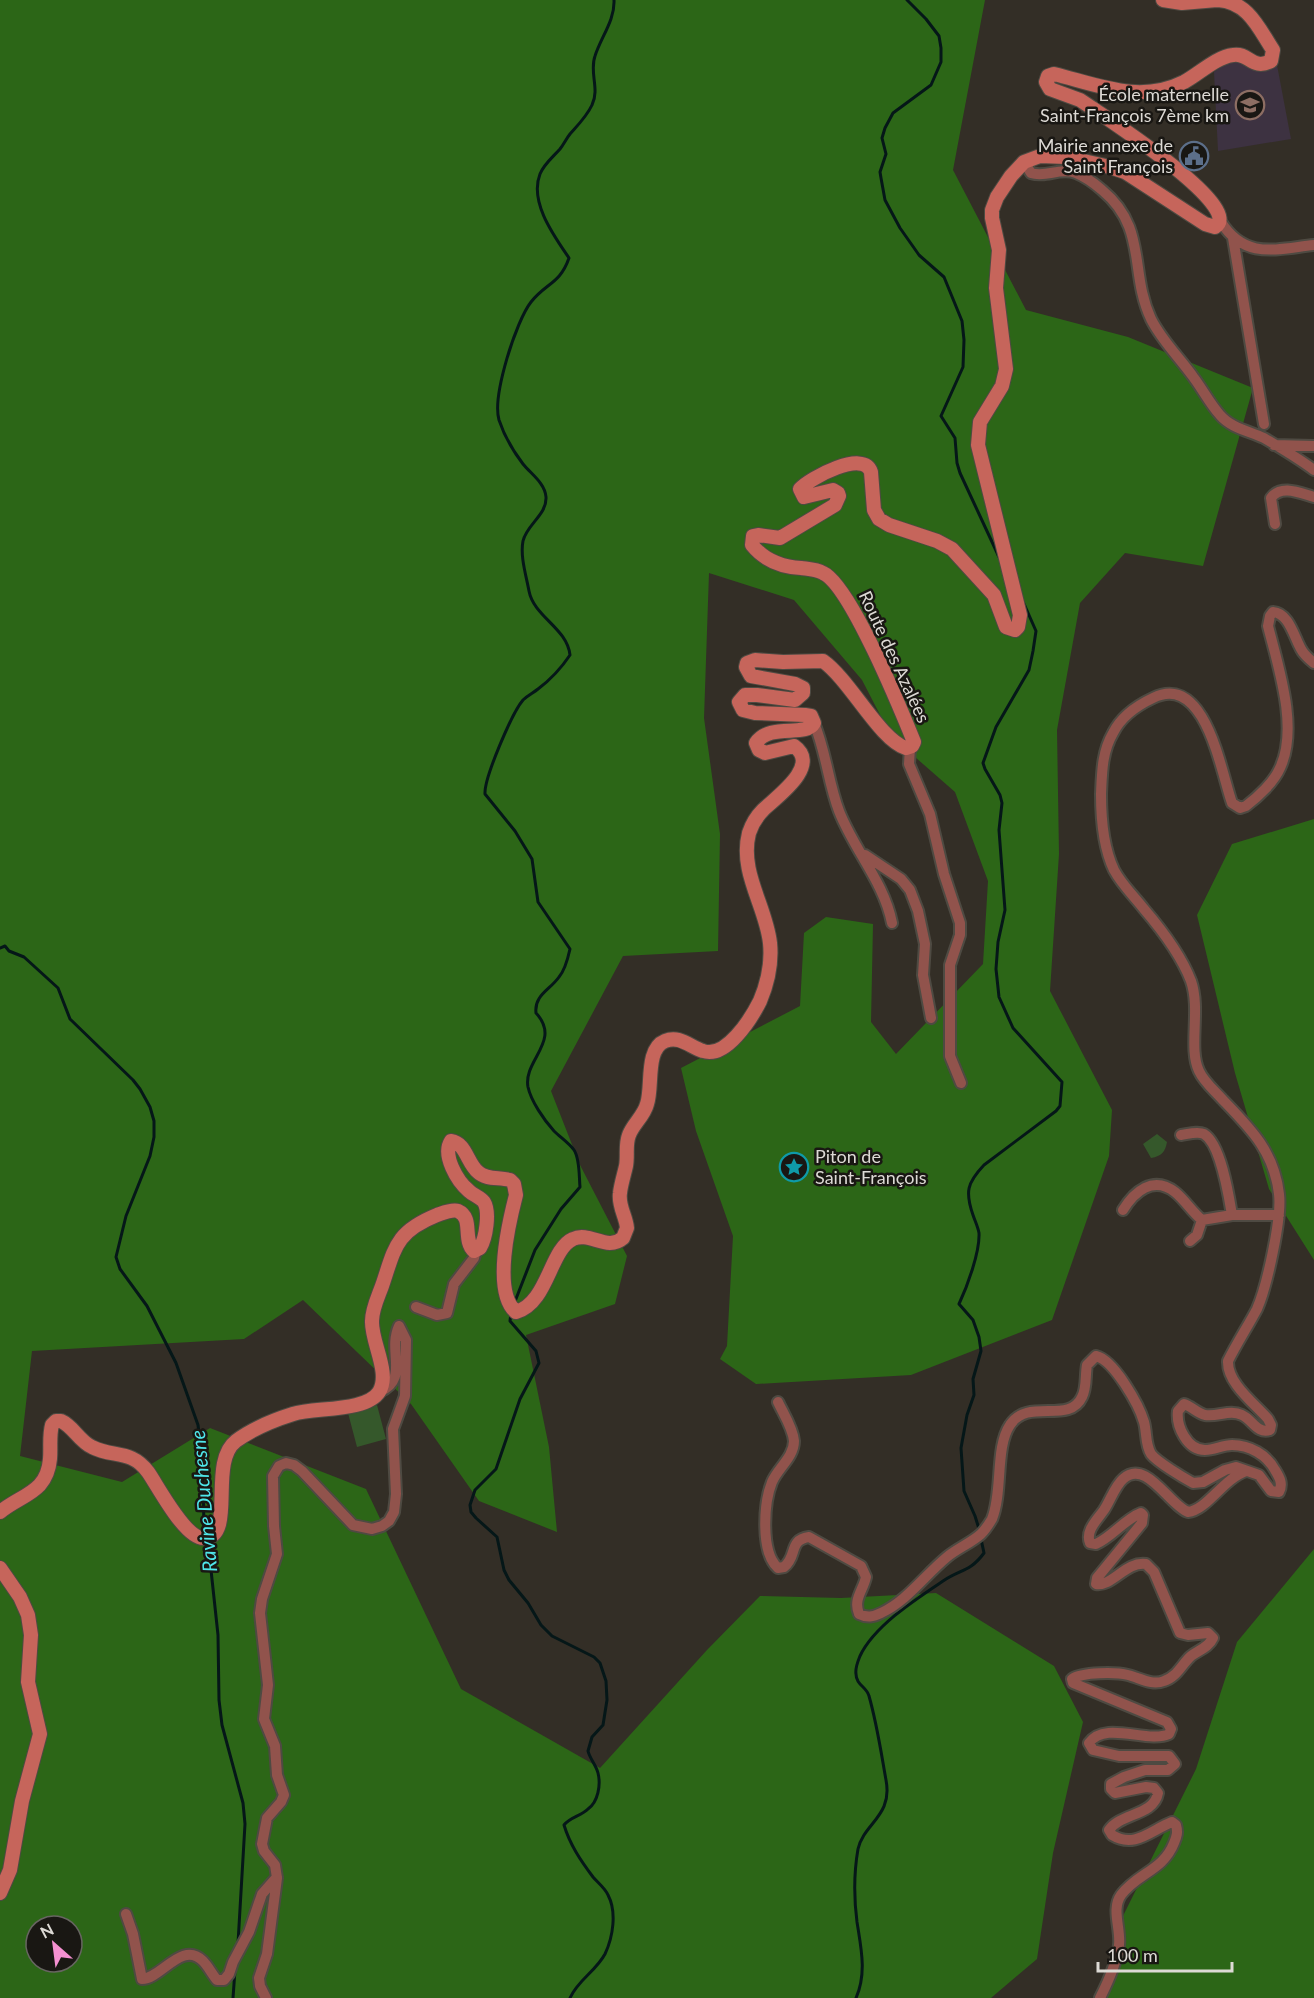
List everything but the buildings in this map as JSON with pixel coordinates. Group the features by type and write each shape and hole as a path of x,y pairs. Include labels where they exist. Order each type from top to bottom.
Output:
{"main road":[{"path":"1024,162 1031,158 1051,155 1110,167 1139,180 1205,224 1215,227 1221,222 1209,198 1187,177 1092,108 1080,100 1050,89 1046,82 1048,76 1054,74 1083,84 1134,92 1153,92 1174,87 1227,56 1240,55 1258,64 1271,61 1273,51 1238,4 1217,0 1182,3 1163,0"},
{"name":"Route des Azalées","path":"814,723 811,716 755,713 742,710 739,702 745,695 795,700 803,693 803,688 800,686 751,676 746,667 747,663 755,660 823,661 839,675 888,736 903,747 910,747 914,742 863,630 834,581 824,573 790,567 766,558 752,545 753,536 780,538 835,505 839,496 833,490 809,498 804,497 800,489 806,483 852,463 864,463 870,467 874,510 879,519 889,525 938,541 952,549 994,595 1006,627 1015,630 1018,627 1020,615 980,456 978,433 980,422 1002,386 1006,369 996,288 1000,255 992,210 1000,192 1024,162"},
{"path":"0,1512 9,1504 34,1491 43,1482 48,1471 52,1425 56,1421 61,1421 91,1447 137,1459 184,1525 195,1536 206,1539 216,1532 220,1522 223,1463 227,1451 235,1442 294,1413 365,1403 379,1392 383,1377 372,1328 372,1314 392,1253 412,1227 422,1221 455,1210 461,1212 468,1223 467,1240 472,1249 476,1251 480,1248 485,1238 486,1208 482,1200 464,1186 456,1173 448,1154 449,1144 452,1141 462,1147 479,1173 488,1177 510,1180 515,1187 516,1195 505,1255 507,1300 516,1312 523,1310 539,1293 560,1253 569,1242 583,1237 611,1243 620,1241 625,1235 627,1222 619,1194 627,1164 628,1137 647,1105 651,1064 657,1048 662,1042 678,1039 700,1050 718,1051 733,1039 759,1002 769,976 770,943 750,877 749,835 757,817 797,778 802,762 801,754 794,746 765,753 759,750 756,743 763,736 789,729 806,730 814,723"},
{"path":"0,1568 20,1597 28,1615 31,1635 28,1682 40,1734 22,1801 10,1870 0,1893"}],"street":[{"path":"1024,162 1031,173 1040,176 1062,170 1076,173 1091,181 1117,204 1125,215 1134,238 1144,300 1158,331 1227,423 1257,435 1314,470"},
{"path":"1221,222 1233,238 1245,246 1263,251 1314,245"},
{"path":"1233,238 1264,424"},
{"path":"1274,445 1314,446"},
{"path":"1275,524 1271,498 1275,493 1281,490 1291,491 1314,497"},
{"path":"778,1402 792,1431 794,1443 789,1456 776,1474 769,1492 765,1531 772,1560 778,1568 784,1567 792,1559 796,1543 800,1539 809,1537 861,1566 866,1577 857,1599 857,1608 859,1614 865,1616 884,1612 906,1596 948,1556 983,1533 992,1517 1004,1436 1010,1424 1019,1416 1030,1411 1062,1411 1078,1404 1084,1390 1087,1365 1096,1356 1107,1360 1117,1372 1140,1411 1148,1446 1158,1461 1193,1483 1208,1480 1230,1468 1253,1471 1259,1474 1271,1491 1278,1493 1281,1482 1277,1472 1263,1456 1239,1445 1207,1450 1196,1449 1186,1440 1177,1414 1181,1406 1186,1405 1205,1415 1238,1413 1249,1419 1260,1430 1270,1430 1271,1425 1268,1419 1234,1381 1228,1368 1232,1353 1257,1308 1262,1292 1279,1215 1279,1194 1273,1168 1265,1148 1199,1071 1196,1055 1195,996 1188,974 1164,935 1113,868 1106,849 1101,814 1102,771 1106,746 1114,730 1130,712 1157,696 1174,694 1188,701 1203,718 1216,748 1232,803 1240,808 1246,806 1279,771 1286,747 1286,710 1268,626 1273,612 1278,612 1286,619 1301,649 1314,663"},
{"path":"814,723 821,740 840,814 885,899 892,923"},
{"path":"910,747 909,764 930,814 944,874 960,923 960,935 950,965 950,1056 961,1083"},
{"path":"860,851 874,863 896,875 910,890 924,938 923,971 931,1018"},
{"path":"1181,1135 1199,1132 1207,1136 1212,1143 1221,1163 1232,1215"},
{"path":"1123,1210 1132,1196 1141,1189 1160,1186 1177,1194 1202,1220 1232,1215 1279,1215"},
{"path":"1190,1241 1197,1235 1202,1220"},
{"path":"416,1308 437,1315 447,1313 454,1284 474,1258 476,1251"},
{"path":"266,1998 260,1986 260,1978 267,1954 277,1876 273,1861 264,1851 262,1844 267,1818 284,1795 277,1775 275,1746 264,1719 268,1685 260,1613 264,1592 277,1554 273,1476 282,1464 294,1465 354,1525 372,1529 389,1521 394,1512 396,1494 393,1429 405,1396 406,1340 399,1326 395,1342 395,1380 379,1392"},
{"path":"1100,1998 1118,1950 1119,1928 1116,1908 1119,1898 1135,1882 1163,1862 1178,1834 1176,1825 1172,1822 1136,1840 1126,1840 1112,1835 1109,1830 1114,1824 1144,1809 1157,1799 1158,1792 1154,1788 1146,1787 1115,1793 1111,1789 1111,1784 1146,1770 1168,1770 1175,1764 1169,1756 1119,1756 1093,1750 1089,1743 1091,1739 1102,1734 1162,1737 1169,1734 1171,1729 1167,1722 1101,1694 1078,1687 1072,1680 1079,1675 1121,1673 1151,1683 1161,1683 1173,1677 1193,1655 1210,1644 1213,1638 1204,1632 1188,1635 1180,1633 1154,1572 1146,1564 1135,1565 1103,1584 1096,1584 1096,1578 1142,1523 1143,1515 1134,1516 1118,1531 1096,1544 1090,1543 1088,1536 1121,1481 1128,1475 1134,1473 1144,1475 1179,1507 1192,1512 1224,1484 1246,1471"},
{"path":"126,1914 142,1978 151,1978 178,1957 188,1956 198,1957 217,1980 224,1980 249,1932 262,1894 277,1876"}],"shaded area":[{"name":"École maternelle Saint-François 7ème km","path":"1237,58 1253,70 1261,71 1277,65 1291,139 1218,151 1214,72 1230,60"}],"green space":[{"path":"0,0 985,0 953,170 1026,310 1128,337 1253,388 1203,566 1125,553 1080,603 1057,730 1059,854 1050,991 1112,1110 1109,1156 1052,1320 911,1375 756,1384 720,1359 727,1346 733,1236 696,1131 681,1068 800,1006 804,933 826,917 873,924 871,1022 896,1054 983,964 988,881 955,792 891,736 862,680 794,600 709,573 704,718 720,834 718,951 623,956 551,1091 580,1165 627,1256 615,1304 526,1335 549,1447 557,1532 479,1501 411,1404 303,1300 244,1339 32,1351 20,1456 122,1482 210,1428 366,1489 461,1689 600,1768 707,1650 760,1596 841,1598 936,1593 1054,1666 1083,1722 1053,1853 1037,1959 991,1998 0,1998"},
{"path":"1314,819 1314,1260 1269,1189 1235,1073 1197,915 1232,844"},
{"path":"1157,1134 1167,1142 1160,1155 1151,1158 1143,1144"},
{"path":"377,1405 386,1439 357,1447 348,1413"},
{"path":"1314,1549 1314,1998 1098,1998 1118,1926 1196,1769 1237,1642"}],"waterway":[{"path":"514,1304 535,1250 561,1209 580,1187 578,1163 574,1150 546,1121 528,1087 528,1077 544,1042 545,1033 543,1023 536,1013 537,1002 561,974 570,949 538,902 532,859 515,831 485,794 489,774 518,707 525,698 560,669 570,655 563,637 537,608 529,591 522,553 523,541 528,529 543,509 546,497 540,483 523,464 503,431 499,420 499,394 512,341 525,312 531,302 557,278 569,258 540,207 537,185 544,167 585,117 592,105 595,93 593,62 610,21 614,0"},
{"path":"907,0 939,36 941,62 931,85 893,113 882,138 886,154 880,172 885,200 900,228 919,255 944,277 962,321 963,367 941,416 955,438 960,473 999,557"},
{"path":"980,1532 964,1491 961,1448 967,1415 974,1395 973,1379 981,1351 973,1320 959,1304 966,1288 979,1241 979,1231 970,1207 969,1188 974,1177 984,1165 1056,1111 1060,1106 1062,1082 1013,1028 999,997 996,969 998,942 1005,910 999,830 1002,803 983,763 996,727 1029,670 1036,631 1021,597"},
{"name":"Ravine Duchesne","path":"0,948 5,946 9,951 24,957 58,988 70,1019 133,1080 150,1107 154,1121 154,1137 150,1156 126,1216 116,1257 120,1269 147,1306 176,1363 198,1425 203,1468 204,1533"},
{"path":"511,1313 510,1321 536,1351 539,1363 520,1399 496,1469 475,1490 470,1505 471,1512 497,1537 504,1570 541,1625 552,1636 594,1657 600,1663 606,1681 607,1700 603,1725 592,1737 588,1751 598,1773 598,1793 591,1806 564,1825 580,1859 608,1895 613,1924 605,1954 570,1998"},
{"path":"856,1998 862,1970 855,1895 858,1849 866,1832 882,1811 887,1792 874,1717 868,1693 856,1678 857,1665 866,1645 885,1624 921,1596 949,1577 970,1567 979,1559 984,1553 981,1539"},
{"name":"Ravine Duchesne","path":"206,1543 218,1635 219,1700 222,1725 243,1803 245,1824 238,1943"},
{"name":"Ravine Duchesne","path":"233,1998 235,1970"}],"place":[{"name":"École maternelle Saint-François 7ème km","path":"1250,105"},
{"name":"Mairie annexe de Saint François","path":"1194,156"},
{"name":"Piton de Saint-François","path":"794,1167"}]}
